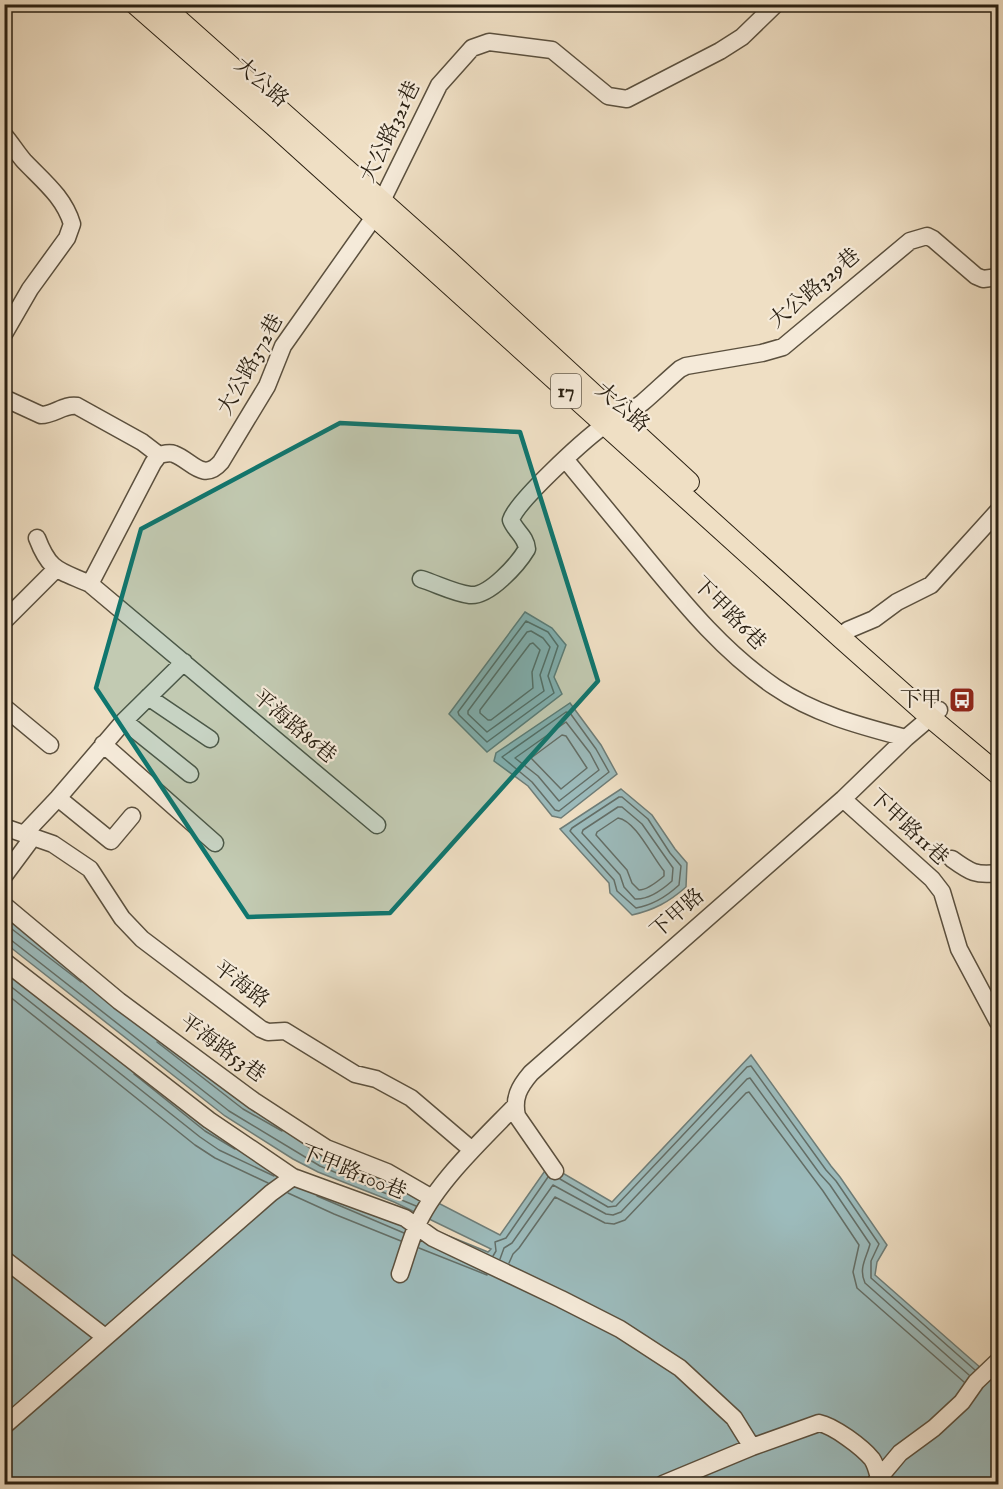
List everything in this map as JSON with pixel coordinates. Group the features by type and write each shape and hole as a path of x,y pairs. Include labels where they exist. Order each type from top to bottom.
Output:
{"main road":[{"name":"大公路","path":"135,4 273,125 378,210 449,261 611,422 999,774"},
{"name":"大公路","path":"161,4 378,210"},
{"name":"大公路","path":"935,714 999,761"}],"street":[{"name":"大公路321巷","path":"378,210 439,85 464,56 480,44 489,42 552,50 608,96 627,99 720,51 742,37 776,4"},
{"path":"4,135 22,159 49,184 62,202 72,224 67,238 30,289 4,334"},
{"name":"大公路372巷","path":"159,455 174,454 201,471 208,471 216,467 267,386 283,346 378,210"},
{"name":"大公路329巷","path":"421,579 471,595 488,590 498,583 527,549 524,539 513,526 512,515 565,459 611,422 640,404 686,366 762,353 783,347 910,241 927,236 933,238 976,276 983,279 999,277"},
{"path":"4,398 41,415 47,415 69,405 77,406 142,442 159,455 90,584"},
{"name":"下甲路6巷","path":"565,459 721,644 775,688 798,700 837,719 906,738"},
{"path":"845,634 874,619 908,595 931,585 999,511"},
{"path":"4,621 56,568 47,561 37,538"},
{"name":"平海路86巷","path":"56,568 90,584 377,825"},
{"path":"4,876 28,836 103,744 184,662"},
{"path":"148,697 210,739"},
{"path":"4,707 50,745"},
{"name":"下甲路","path":"515,1106 516,1095 522,1083 531,1073 843,799 906,738 935,714"},
{"path":"124,721 190,774"},
{"path":"103,744 215,843"},
{"path":"58,798 111,841 132,816"},
{"name":"下甲路11巷","path":"843,799 932,879 942,892 959,949 996,1012"},
{"name":"平海路","path":"4,827 52,844 90,869 133,931 261,1029 268,1032 285,1031 355,1074 376,1079 403,1092 472,1150"},
{"path":"952,859 969,871 981,875 999,873"},
{"name":"平海路53巷","path":"4,905 119,1001 254,1101 326,1148 387,1172 431,1200"},
{"name":"下甲路100巷","path":"4,960 209,1120 293,1177 405,1218 417,1224 433,1239 620,1329 680,1368 734,1418 752,1447"},
{"path":"400,1274 417,1224 431,1200 472,1150 515,1106 518,1116 555,1171"},
{"path":"4,1426 271,1193 293,1177"},
{"path":"4,1259 105,1337"},
{"path":"879,1478 900,1453 934,1428 962,1402 976,1382 999,1361"},
{"path":"663,1485 752,1447 819,1423 829,1425 870,1456 879,1478"}],"highlighted area":[{"path":"340,423 520,432 598,681 390,913 248,917 96,688 141,529"}],"water":[{"path":"525,612 552,628 566,645 554,677 562,694 487,752 449,714"},
{"path":"570,703 601,745 617,774 561,818 552,816 528,786 494,761 496,753"},
{"path":"621,789 652,815 687,863 686,887 661,905 632,915 610,893 609,883 560,829"},
{"path":"5,915 247,1104 500,1235 549,1165 612,1202 751,1055 887,1245 877,1262 875,1275 998,1383 998,1484 5,1484 5,963 208,1127 343,1193 488,1252 491,1249 394,1202 318,1172 225,1116 5,943"}],"place":[{"name":"下甲","path":"962,700"}]}
